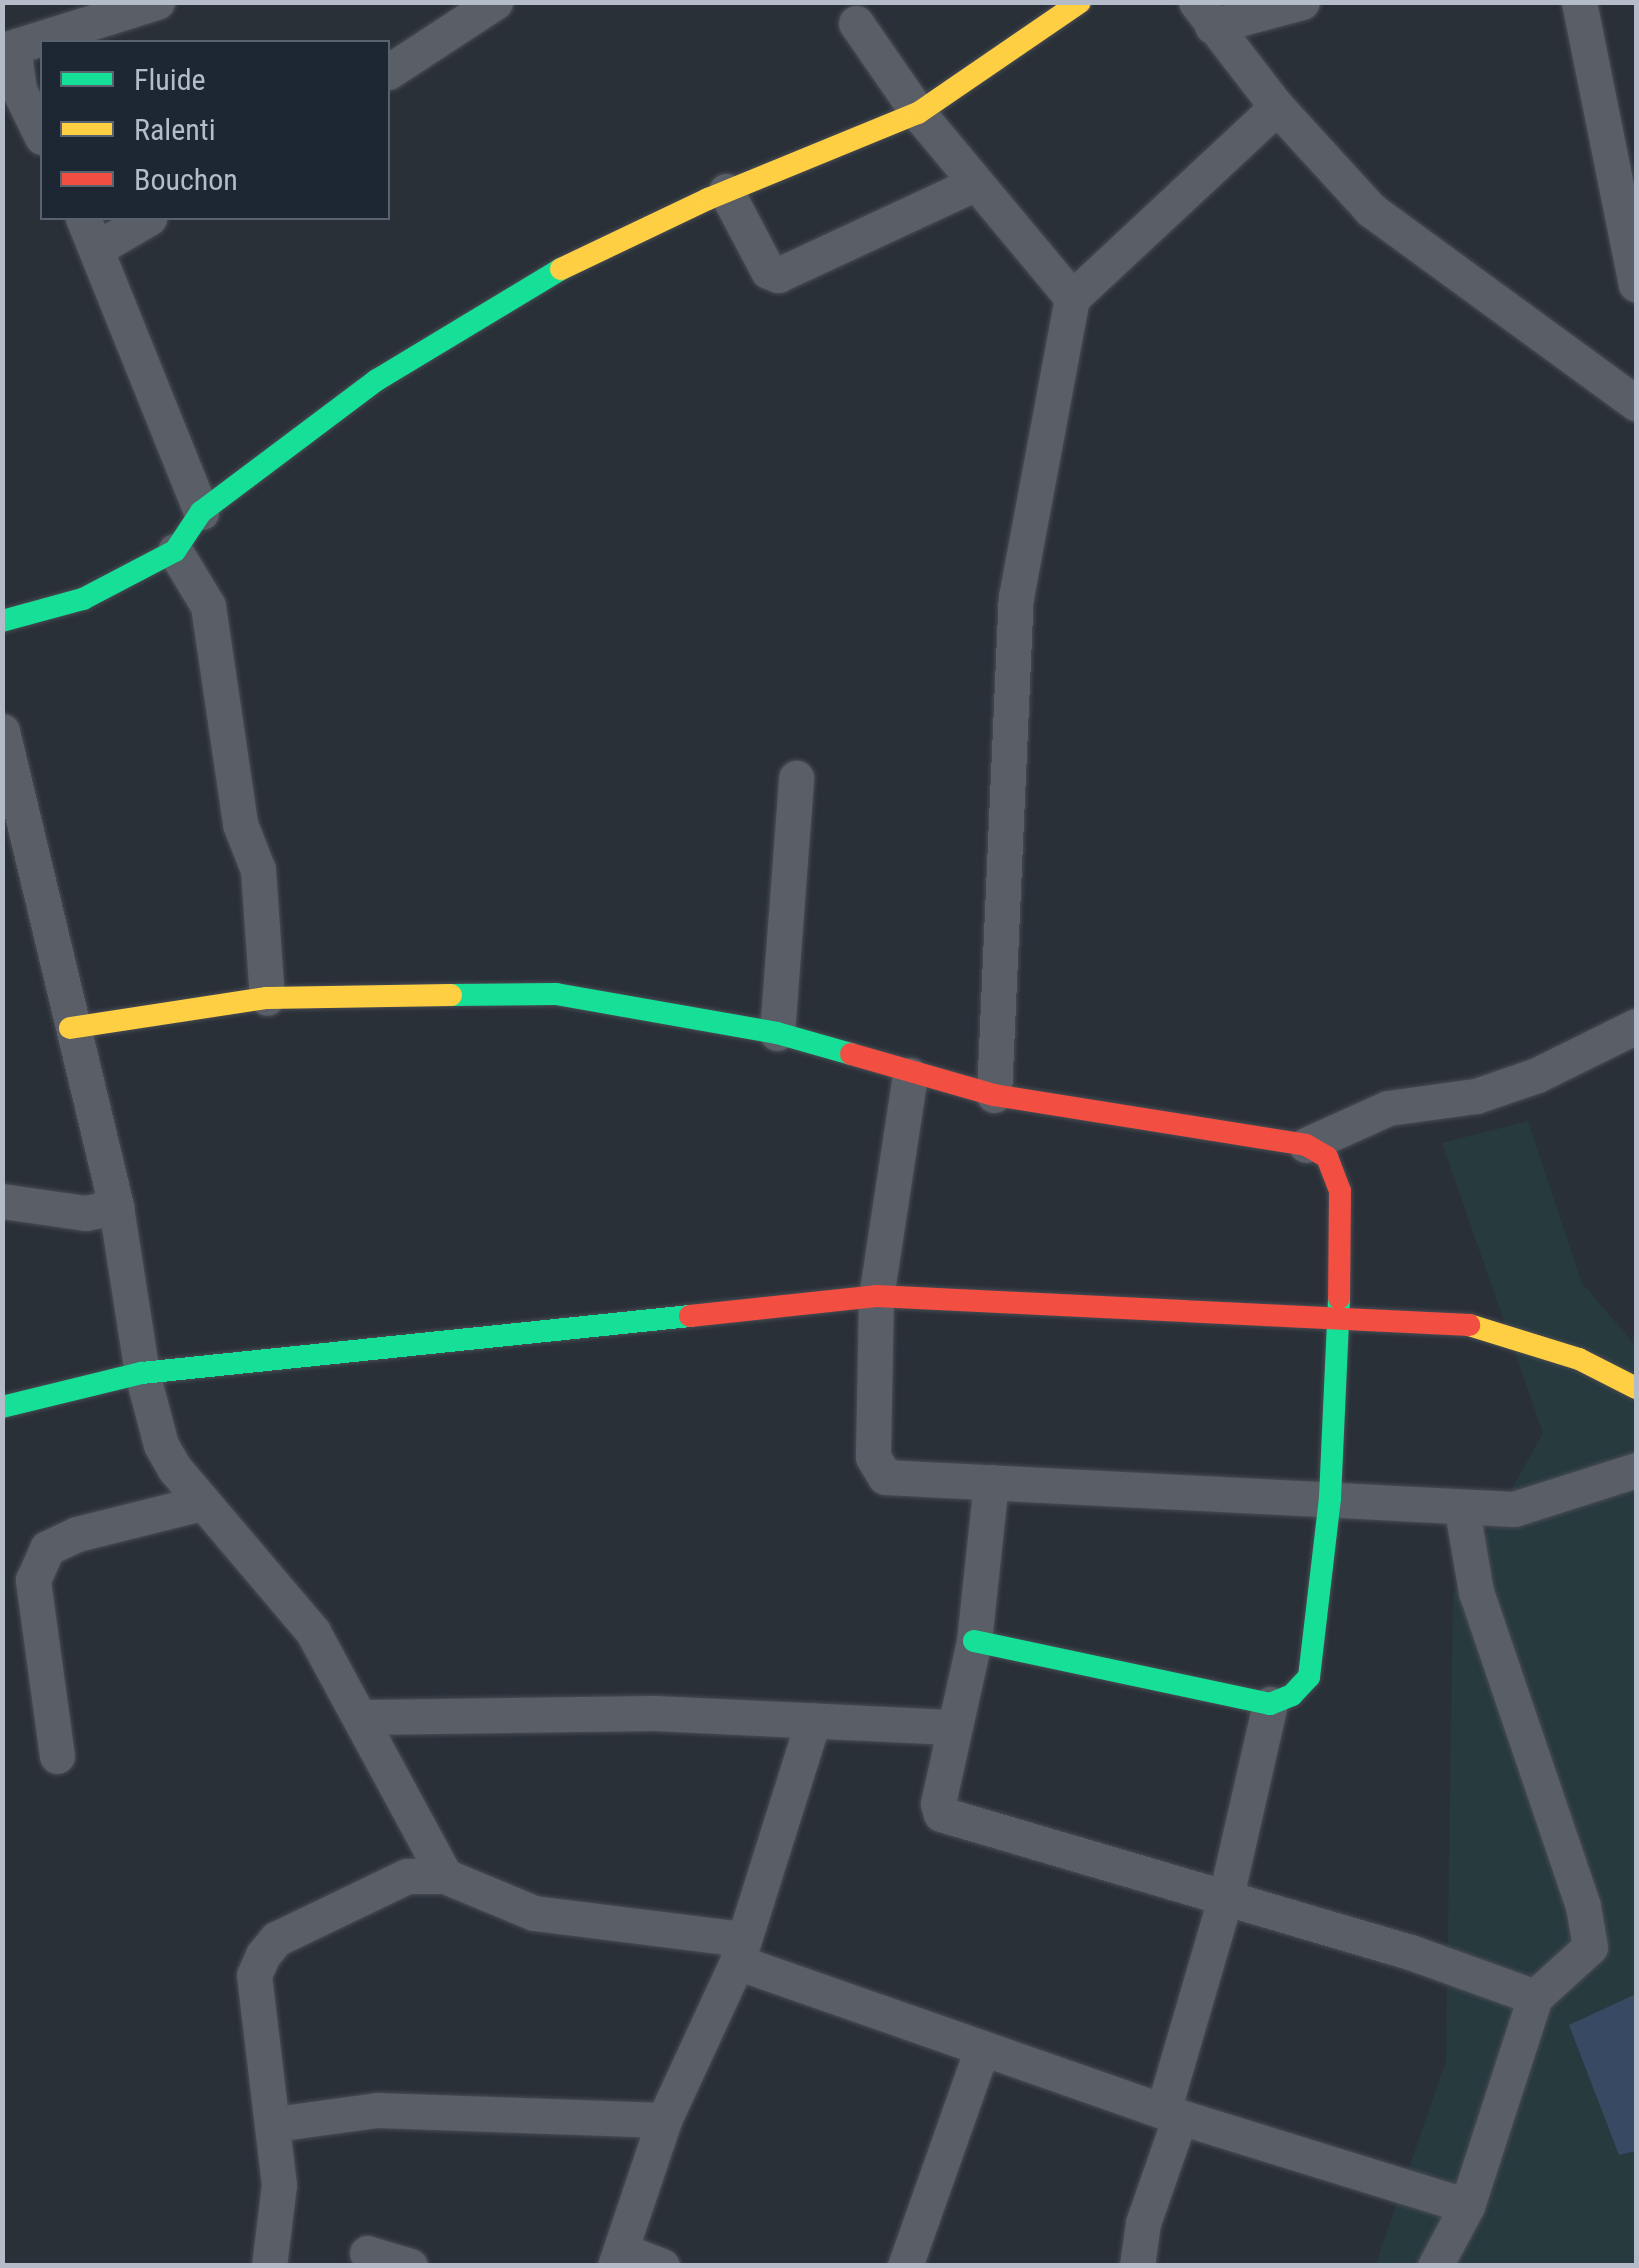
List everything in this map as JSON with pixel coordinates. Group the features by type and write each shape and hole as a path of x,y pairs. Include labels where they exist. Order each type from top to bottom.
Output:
{"street":[{"path":"40,133 19,90 8,48 156,2"},
{"path":"390,71 495,2"},
{"path":"2,621 83,599 175,551 201,512 377,380 567,266 726,191 918,113 1080,2"},
{"path":"1204,14 1302,2"},
{"path":"1579,2 1636,284"},
{"path":"1204,14 1277,108 1371,210 1636,404"},
{"path":"856,22 918,113 1072,298"},
{"path":"994,1095 1016,596 1072,298 1277,108"},
{"path":"726,191 768,271 778,275 976,183"},
{"path":"141,220 91,232 201,512"},
{"path":"175,551 208,606 240,824 258,870 266,998"},
{"path":"2,731 116,1208 142,1373 161,1445 202,1503 314,1632 364,1717 444,1876"},
{"path":"777,1033 796,778"},
{"path":"70,1028 266,998 556,994 777,1033 910,1075 994,1095 1306,1145 1327,1157 1340,1191 1340,1320 1330,1498 1309,1677 1292,1695 1270,1704 974,1641"},
{"path":"1306,1145 1388,1108 1476,1096 1538,1076 1636,1026"},
{"path":"910,1075 876,1296 871,1405 877,1471 885,1477 1514,1510 1636,1470"},
{"path":"2,1200 85,1213 116,1208"},
{"path":"2,1407 142,1373 876,1296 1340,1320 1458,1321 1578,1360 1636,1388"},
{"path":"991,1482 974,1641 941,1814 1226,1896 1535,1997"},
{"path":"57,1756 33,1580 47,1548 77,1534 202,1503"},
{"path":"1435,2266 1468,2206 1535,1997 1590,1946 1577,1888 1476,1592 1462,1510"},
{"path":"1137,2266 1143,2223 1270,1704"},
{"path":"364,1717 654,1713 955,1728"},
{"path":"662,2266 618,2258 664,2120 740,1950 812,1720"},
{"path":"407,1876 425,1840"},
{"path":"269,2266 279,2185 275,2124 254,1975 263,1955 288,1933 407,1876 444,1876 534,1913 740,1950 982,2048 1172,2114 1468,2206"},
{"path":"905,2266 982,2048"},
{"path":"275,2124 378,2110 664,2120"},
{"path":"367,2253 410,2266"}],"green space":[{"path":"1528,1121 1582,1283 1636,1346 1636,2265 1375,2266 1446,2061 1453,1594 1543,1433 1442,1143"}],"water":[{"path":"1636,1994 1636,2151 1619,2155 1569,2025"}],"traffic: fast":[{"path":"2,621 83,599 175,551 201,512 377,380 561,269"},
{"path":"451,995 556,994 777,1033 851,1054"},
{"path":"974,1641 1270,1704 1292,1695 1309,1677 1330,1498 1339,1298"},
{"path":"2,1407 142,1373 690,1316"}],"traffic: slow":[{"path":"561,269 708,199 918,113 1080,2"},
{"path":"70,1028 267,998 451,995"},
{"path":"1469,1325 1579,1359 1636,1388"}],"traffic: jam":[{"path":"851,1054 994,1095 1306,1145 1327,1157 1340,1191 1339,1298"},
{"path":"690,1316 876,1296 1469,1325"}]}
